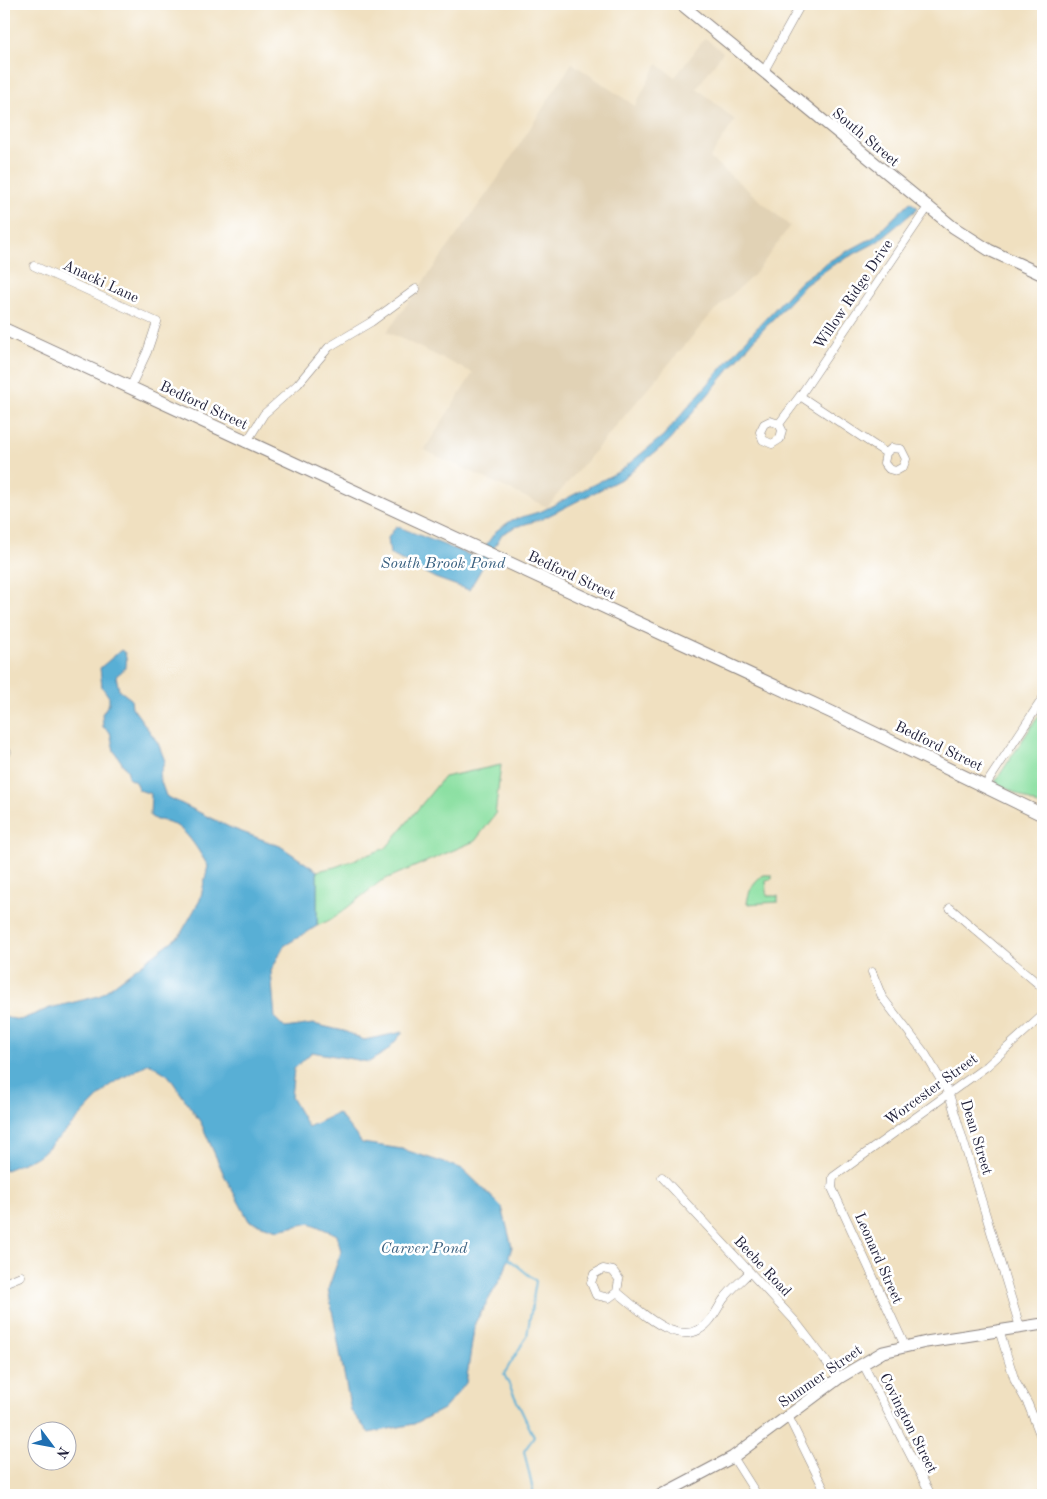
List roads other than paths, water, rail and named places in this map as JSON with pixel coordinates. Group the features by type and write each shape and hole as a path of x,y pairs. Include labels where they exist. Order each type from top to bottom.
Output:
{"main road":[{"name":"Bedford Street","path":"4,329 985,786 1043,815"}],"street":[{"name":"South Street","path":"681,4 928,207 977,243 1043,275"},
{"path":"764,71 801,4"},
{"name":"Willow Ridge Drive","path":"779,424 928,207"},
{"name":"Anacki Lane","path":"34,266 157,322 147,352 130,388"},
{"path":"246,443 264,414 298,384 329,346 371,322 416,289"},
{"path":"800,396 886,453"},
{"path":"985,786 1043,698"},
{"path":"950,908 1043,988"},
{"name":"Dean Street","path":"872,972 882,997 926,1055 949,1094 1020,1327"},
{"name":"Worcester Street","path":"832,1180 835,1174 992,1062 1043,1015"},
{"name":"Beebe Road","path":"662,1177 805,1332 839,1378"},
{"name":"Leonard Street","path":"832,1180 832,1188 905,1346"},
{"path":"617,1292 663,1328 676,1333 687,1333 702,1327 711,1320 728,1294 750,1272"},
{"path":"4,1283 21,1276"},
{"name":"Summer Street","path":"661,1495 733,1457 839,1378 883,1352 905,1346 1043,1324"},
{"path":"999,1330 1015,1381 1028,1404 1043,1442"},
{"name":"Covington Street","path":"863,1364 931,1495"},
{"path":"788,1416 827,1495"},
{"path":"733,1457 757,1495"},
{"path":"1037,1495 1043,1491"}],"water":[{"name":"South Brook Pond","path":"910,202 918,208 877,242 833,265 805,285 758,335 669,441 623,478 542,519 515,527 502,534 469,590 435,578 390,554 388,538 396,526 477,558 496,531 512,520 542,511 620,471 663,436 754,331 801,281 831,260 874,237"},
{"name":"Carver Pond","path":"121,650 125,653 126,664 124,669 116,676 119,690 131,699 132,707 158,743 165,761 159,776 166,796 231,828 280,846 317,871 317,926 284,946 271,971 275,1018 285,1028 313,1024 344,1031 364,1040 403,1032 387,1051 369,1062 312,1052 294,1069 291,1097 308,1127 338,1113 362,1143 402,1149 463,1169 502,1207 512,1247 504,1273 475,1323 466,1383 445,1408 414,1424 369,1433 351,1411 328,1289 341,1252 337,1235 310,1223 278,1230 249,1221 224,1175 201,1123 168,1075 149,1063 110,1085 39,1156 4,1171 4,1017 20,1020 50,1008 99,996 180,935 200,900 208,866 181,829 173,824 156,820 150,816 151,794 139,790 135,782 128,778 128,772 114,751 110,732 103,727 102,714 109,703 109,697 102,687 100,668"}],"waterway":[{"path":"508,1258 536,1281 527,1336 504,1374 534,1437 524,1451 534,1495"}]}
